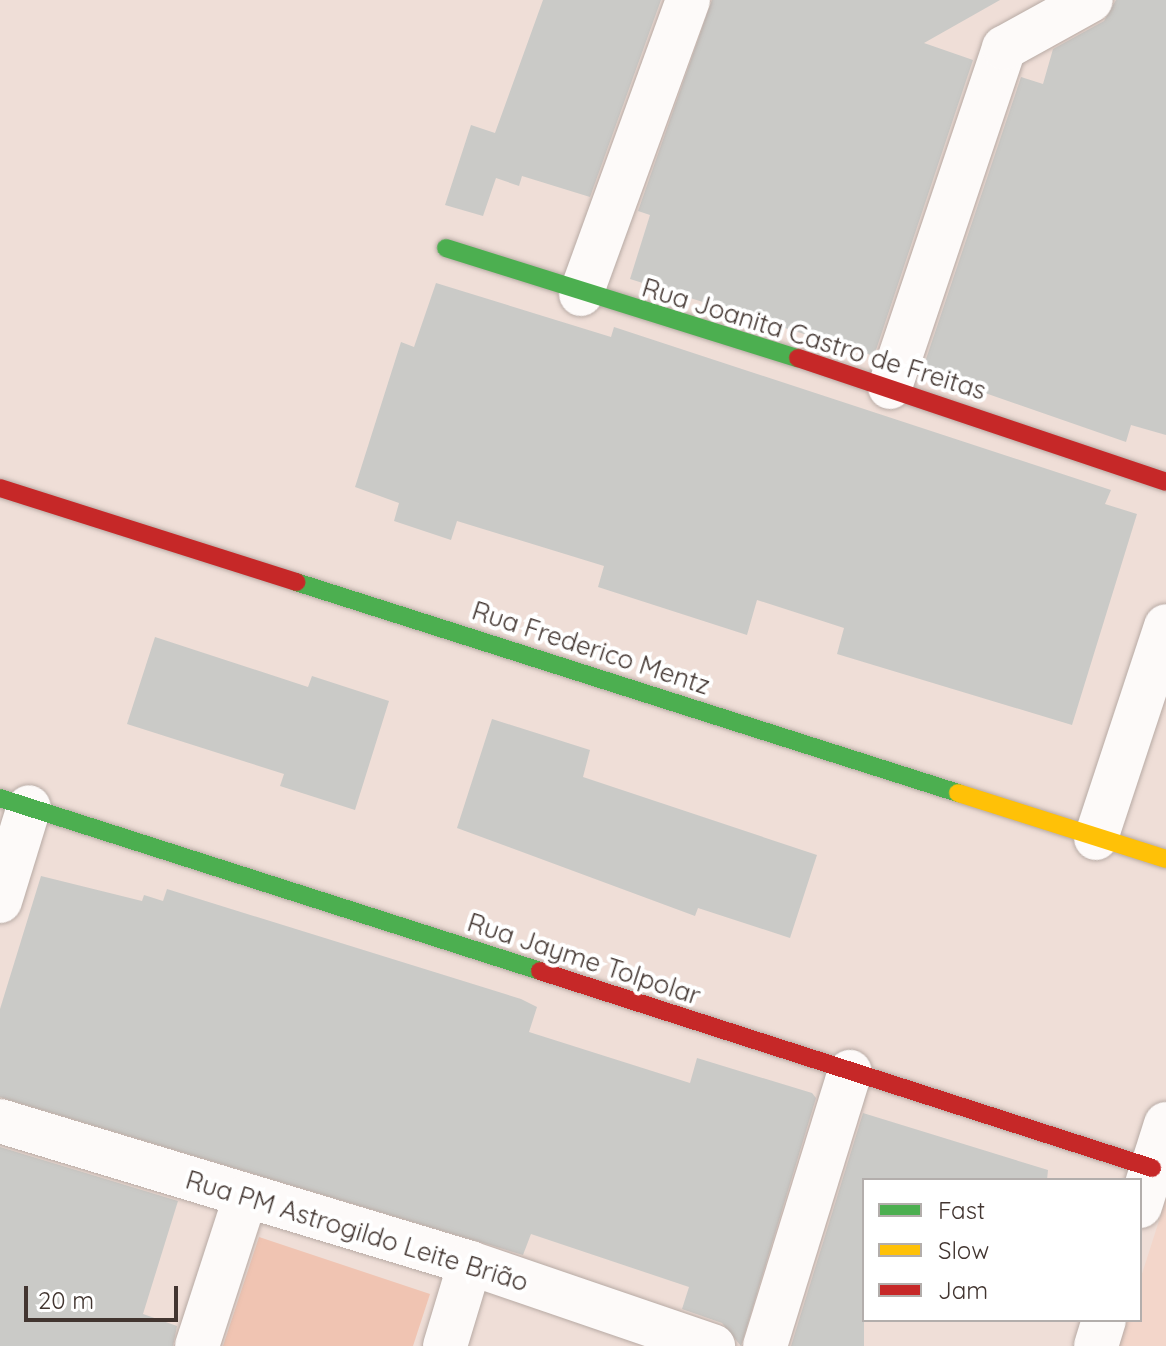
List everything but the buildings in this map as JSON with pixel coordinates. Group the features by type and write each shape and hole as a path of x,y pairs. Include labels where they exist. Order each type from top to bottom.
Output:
{"street":[{"path":"581,294 688,0"},
{"path":"890,387 998,59 1022,35 1091,0"},
{"name":"Rua Joanita Castro de Freitas","path":"446,248 581,294 890,387 1166,482"},
{"name":"Rua Frederico Mentz","path":"0,488 1166,859"},
{"path":"1096,838 1166,626"},
{"path":"0,901 14,802"},
{"name":"Rua Jayme Tolpolar","path":"14,802 850,1072 1123,1178"},
{"path":"765,1346 850,1072"},
{"name":"Rua PM Astrogildo Leite Brião","path":"0,1121 245,1198 470,1263 713,1346"},
{"path":"1146,1187 1166,1124"},
{"path":"197,1346 245,1198"},
{"path":"445,1346 470,1263"},
{"path":"1096,1346 1103,1322"}],"shaded area":[{"path":"1166,1199 1166,1346 1119,1346 1126,1322 1142,1322 1142,1274"},
{"path":"259,1237 430,1294 413,1346 223,1346"}],"traffic: fast":[{"path":"446,248 798,358"},
{"path":"296,582 958,793"},
{"path":"0,798 540,971"}],"traffic: slow":[{"path":"958,793 1166,859"}],"traffic: jam":[{"path":"798,358 1166,482"},
{"path":"0,488 296,582"},
{"path":"540,971 1152,1168"}]}
